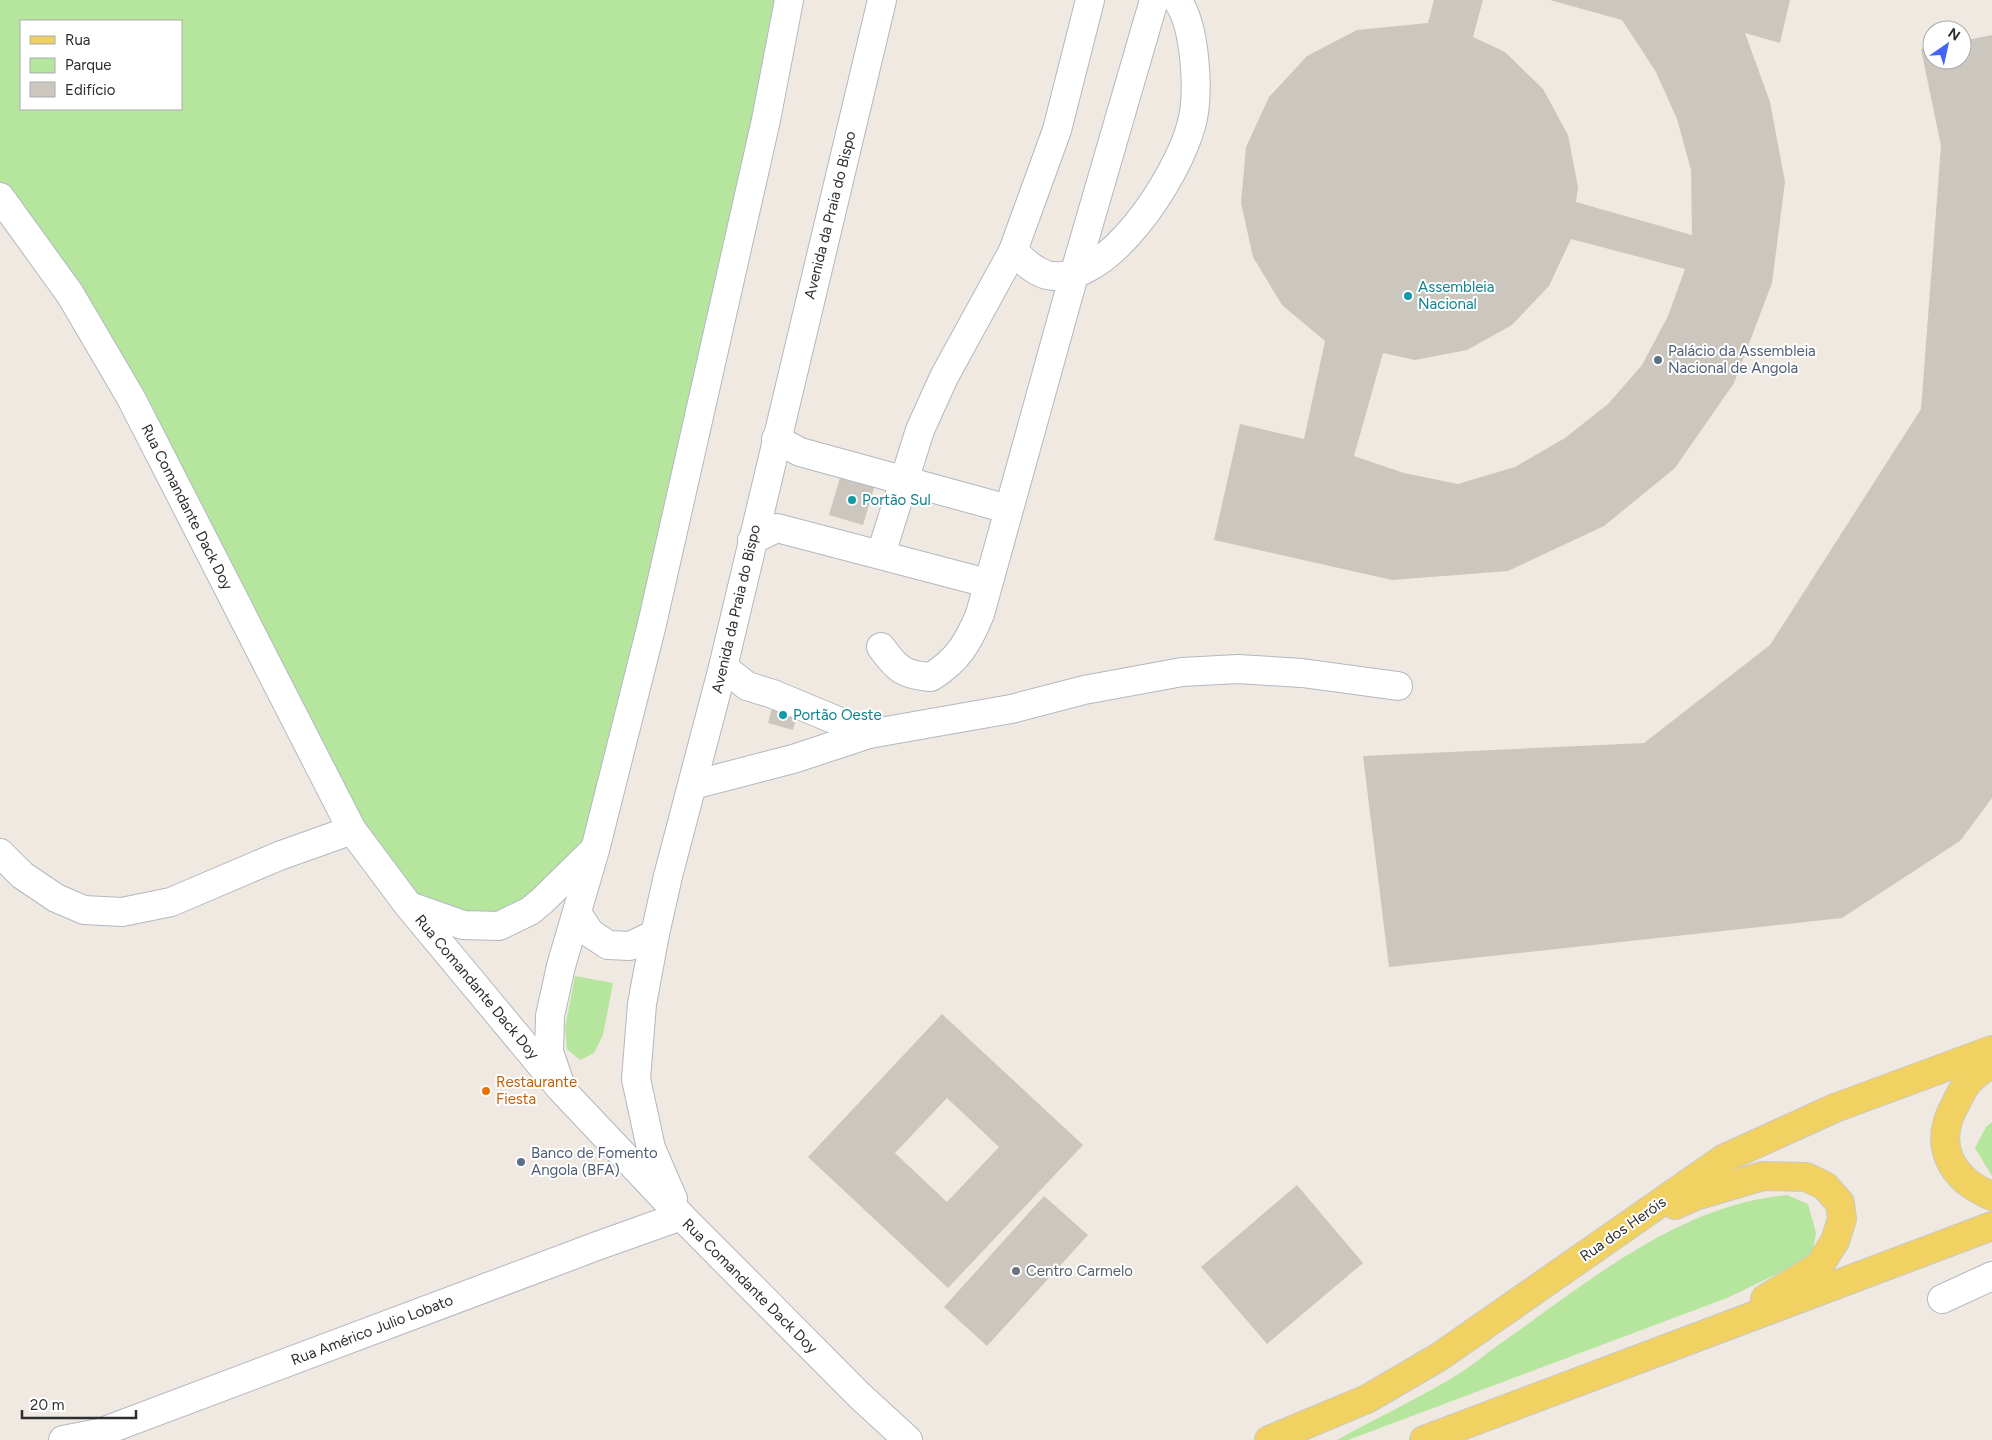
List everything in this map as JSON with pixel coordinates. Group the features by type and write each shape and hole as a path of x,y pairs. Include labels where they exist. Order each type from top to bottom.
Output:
{"main road":[{"name":"Rua dos Heróis","path":"1269,1440 1366,1399 1399,1382 1479,1330 1723,1159 1835,1108 1992,1050"},
{"path":"1992,1063 1969,1080 1952,1109 1945,1140 1946,1154 1954,1169 1979,1191 1992,1196"},
{"path":"1626,1226 1695,1196 1763,1176 1806,1177 1825,1186 1840,1202 1842,1220 1835,1241 1819,1266 1705,1334"},
{"path":"1424,1440 1992,1226"}],"street":[{"path":"561,1089 550,1052 550,1016 561,966 595,850 652,624 766,120 789,0"},
{"name":"Avenida da Praia do Bispo","path":"681,1216 651,1148 636,1079 642,1004 668,876 723,666 882,0"},
{"path":"881,554 920,430 944,377 1012,251 1057,130 1090,0"},
{"path":"882,647 894,665 909,675 931,677 953,661 966,645 980,614 987,583 1074,275 1154,0"},
{"path":"1012,251 1033,269 1048,275 1074,275 1115,249 1153,205 1173,170 1191,126 1196,89 1192,49 1186,19 1177,0"},
{"name":"Rua Comandante Dack Doy","path":"0,198 70,294 131,398 352,830 408,905 561,1089 681,1216 860,1396 908,1440"},
{"path":"776,439 800,452 1008,510"},
{"path":"752,540 777,528 987,583"},
{"path":"723,666 747,686 773,694 869,734"},
{"path":"693,785 793,758 869,734 1011,709 1084,690 1182,672 1238,669 1302,673 1398,686"},
{"path":"0,853 22,875 56,898 84,910 122,912 171,902 279,856 352,830"},
{"path":"408,905 463,925 499,926 530,911 542,902 595,850"},
{"path":"577,913 590,933 608,944 630,946 655,934"},
{"name":"Rua Américo Julio Lobato","path":"62,1440 100,1433 681,1216"},
{"path":"1942,1299 1992,1276"},
{"name":"Rua Comandante Dack Doy","path":"860,1396 883,1440"}],"green space":[{"path":"0,0 789,0 595,850 499,926 408,905 131,398 0,197"},
{"path":"575,976 613,983 603,1035 594,1053 580,1060 567,1049 565,1028"},
{"path":"1992,1122 1992,1176 1975,1148 1986,1127"},
{"path":"1787,1195 1808,1204 1816,1233 1813,1250 1800,1263 1727,1298 1348,1440 1337,1440 1457,1375 1569,1294 1637,1249 1672,1230 1709,1214 1747,1202"}],"building":[{"name":"Assembleia Nacional","path":"1434,0 1483,0 1473,37 1505,52 1543,89 1568,135 1578,187 1576,202 1692,235 1691,170 1677,119 1656,72 1622,20 1550,0 1790,0 1780,43 1745,33 1770,102 1785,182 1772,283 1734,383 1675,468 1604,526 1508,571 1392,580 1214,540 1240,424 1304,439 1325,341 1282,305 1253,257 1241,203 1246,147 1269,97 1307,56 1357,30 1428,23","holes":["1571,239 1685,269 1668,316 1642,365 1608,404 1565,438 1515,467 1458,484 1404,473 1354,456 1383,353 1415,360 1467,350 1512,325 1549,286"]},
{"path":"1992,35 1992,798 1960,841 1842,918 1389,967 1363,756 1644,743 1770,645 1921,409 1941,146 1925,70 1972,70 1972,39"},
{"name":"Portão Sul","path":"841,474 875,485 863,525 829,515"},
{"name":"Portão Oeste","path":"774,700 799,707 793,730 768,723"},
{"path":"942,1014 1083,1145 948,1288 808,1157","holes":["947,1098 999,1147 947,1202 895,1153"]},
{"path":"1297,1185 1363,1263 1267,1344 1201,1267"},
{"name":"Centro Carmelo","path":"1044,1196 1088,1235 987,1346 944,1307"}],"place":[{"name":"Assembleia Nacional","path":"1408,296"},
{"name":"Palácio da Assembleia Nacional de Angola","path":"1658,360"},
{"name":"Portão Sul","path":"852,500"},
{"name":"Portão Oeste","path":"783,715"},
{"name":"Restaurante Fiesta","path":"486,1091"},
{"name":"Banco de Fomento Angola (BFA)","path":"521,1162"},
{"name":"Centro Carmelo","path":"1016,1271"}]}
